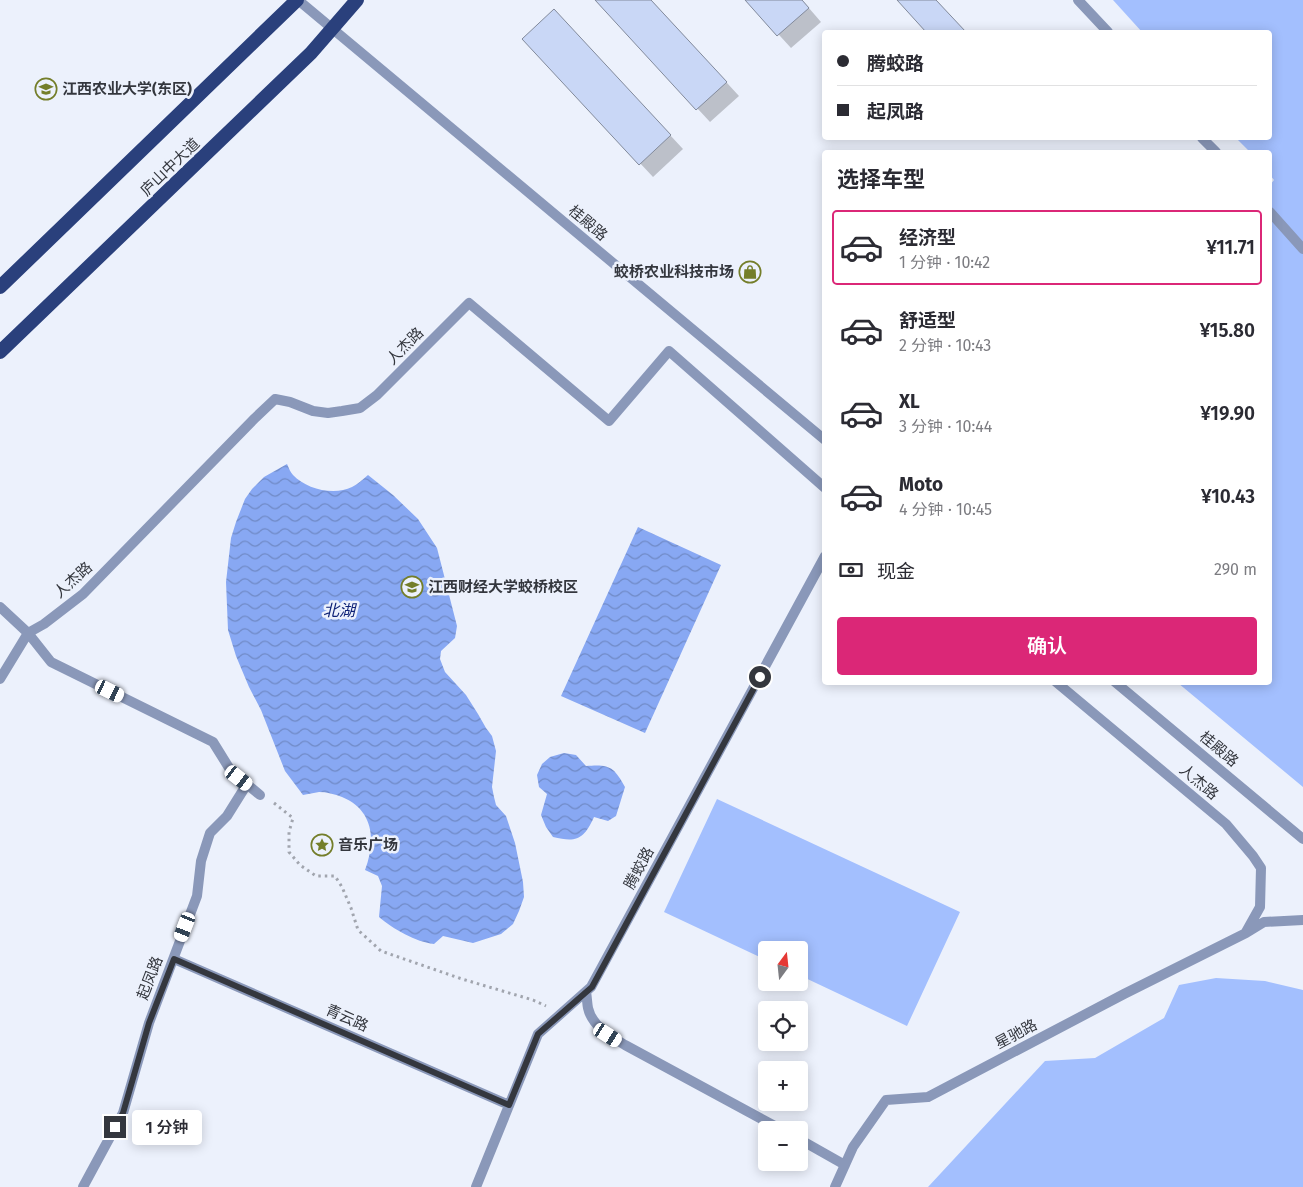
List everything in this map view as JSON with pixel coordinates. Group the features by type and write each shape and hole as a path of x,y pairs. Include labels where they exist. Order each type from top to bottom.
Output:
{"highway":[{"path":"0,287 298,0"},
{"name":"庐山中大道","path":"0,352 304,60 357,0"}],"lane":[{"name":"桂殿路","path":"298,0 822,437"},
{"path":"1078,0 1106,30"},
{"path":"1204,140 1214,150"},
{"path":"1272,214 1303,249"},
{"name":"人杰路","path":"0,679 28,633 44,624 83,594 275,399 290,402 312,411 335,412 360,408 377,395 468,303 609,421 669,351 822,485"},
{"name":"腾蛟路","path":"476,1187 538,1034 592,987 822,562"},
{"path":"0,608 28,633 51,662 214,742 231,771 260,794"},
{"name":"人杰路","path":"1060,685 1226,824 1253,856 1261,868 1260,907 1246,933"},
{"name":"桂殿路","path":"1119,685 1303,839"},
{"name":"起凤路","path":"84,1187 123,1113 149,1023 197,896 201,861 210,834 227,816 247,784"},
{"path":"1246,933 1264,922 1303,920"},
{"name":"星驰路","path":"835,1187 854,1147 886,1100 928,1097 1124,994 1246,933"},
{"name":"青云路","path":"174,959 509,1105"},
{"path":"586,992 591,1017 608,1035 765,1121"},
{"path":"808,1144 846,1165"}],"path":[{"path":"260,794 293,818 289,832 289,852 300,865 316,876 335,876 351,908 358,930 381,951 462,979 533,1000 562,1013"}],"shaded area":[{"path":"1113,0 1303,0 1303,787 1180,685 1272,685 1272,182 1274,180 1272,178 1272,150 1248,150 1238,140 1272,140 1272,30 1140,30"},
{"path":"717,799 960,912 907,1026 808,979 808,941 758,941 758,956 664,912"},
{"path":"1216,978 1265,981 1303,990 1303,1187 928,1187 1045,1061 1095,1058 1164,1018 1179,985"}],"water":[{"name":"北湖","path":"287,464 292,474 299,480 321,490 345,490 368,475 393,495 418,519 437,548 457,626 455,638 441,651 440,659 445,672 466,695 492,736 496,751 492,787 494,797 496,805 506,816 515,843 523,882 524,897 519,911 513,924 501,934 473,943 443,936 434,944 412,938 385,922 379,917 382,886 378,876 365,870 371,848 371,838 370,828 361,810 353,803 328,793 319,792 303,795 285,771 261,710 236,656 228,630 226,582 231,538 245,499 264,477"},
{"path":"638,527 721,565 645,733 561,696"},
{"path":"564,753 576,755 586,766 606,766 610,768 618,775 625,787 616,816 608,821 594,817 583,835 579,838 568,840 553,837 546,827 541,815 547,794 539,787 537,775 542,764 550,757"}],"building":[{"path":"595,0 651,0 727,82 696,110"},
{"path":"745,0 802,0 809,8 777,36"},
{"path":"897,0 936,0 964,30 924,30"},
{"path":"554,9 671,135 639,165 522,39"}],"place":[{"name":"江西农业大学(东区)","path":"46,89"},
{"name":"蛟桥农业科技市场","path":"750,272"},
{"name":"江西财经大学蛟桥校区","path":"412,587"},
{"name":"音乐广场","path":"322,845"}],"route":[{"path":"115,1127 123,1113 149,1023 174,959 509,1105 538,1034 592,987 760,677"}]}
